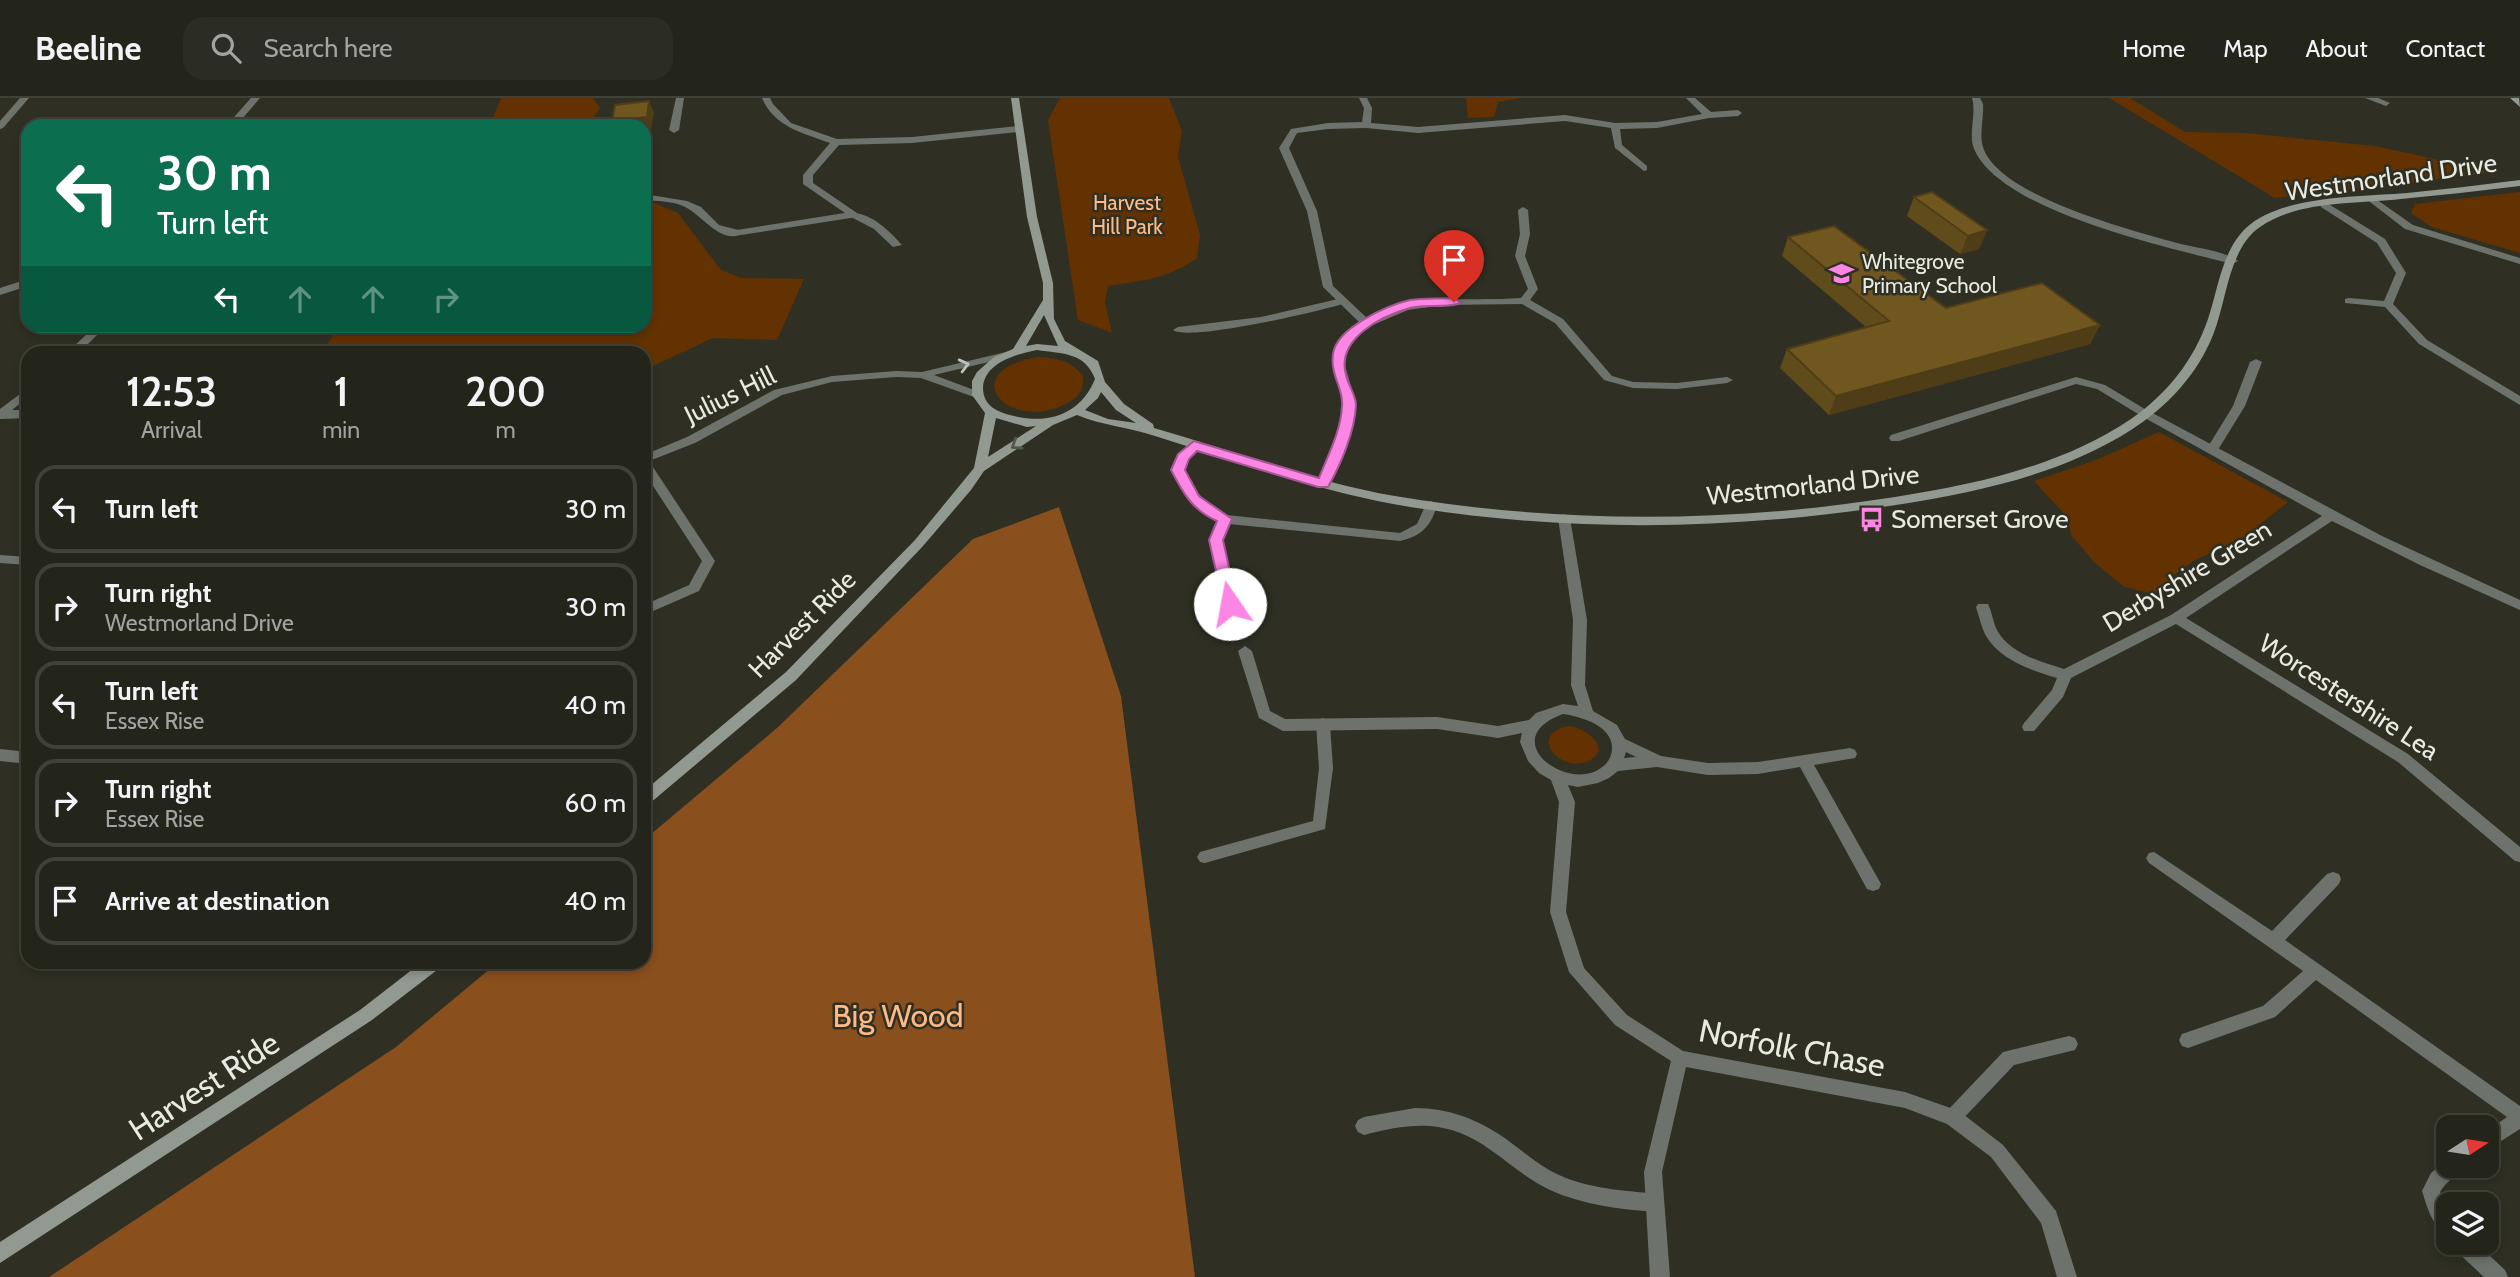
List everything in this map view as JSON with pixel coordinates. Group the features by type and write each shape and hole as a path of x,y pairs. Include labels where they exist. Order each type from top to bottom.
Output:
{"street":[{"path":"0,126 25,98"},
{"path":"237,119 256,98"},
{"path":"674,130 680,98"},
{"path":"766,98 788,125 836,142 912,140 1017,129"},
{"path":"1015,98 1017,129 1032,217 1048,283 1046,302 1049,319 1060,343 1095,364 1101,384 1094,399 1079,412 1052,421 1018,422 991,412 978,395 977,384 982,373 1006,355 1018,350 1046,347 1073,351"},
{"path":"1363,98 1368,107 1366,125"},
{"path":"1690,98 1709,115"},
{"path":"1976,98 1980,106 1978,150 1997,175 2024,194 2052,208 2232,261"},
{"path":"2369,98 2386,103"},
{"path":"2514,98 2520,103"},
{"path":"1367,324 1328,287 1312,211 1284,148 1294,131 1328,125 1366,125 1418,130 1565,118 1615,126 1657,125 1709,115 1738,113"},
{"path":"1615,126 1618,146 1644,168"},
{"path":"836,142 808,175 808,184 854,215 878,227 897,245"},
{"name":"Westmorland Drive","path":"1079,412 1106,423 1154,431 1194,446 1323,484 1431,505 1564,518 1694,520 1784,516 1872,506 1989,483 2032,470 2076,455 2147,414 2181,381 2195,362 2212,325 2242,236 2260,222 2292,211 2324,205 2520,183"},
{"path":"651,198 689,204 704,213 712,226 724,233 854,215"},
{"path":"2373,200 2409,228 2520,261"},
{"path":"2324,205 2381,241 2401,273 2388,304"},
{"path":"1523,210 1525,234 1520,256 1534,289 1524,301"},
{"path":"0,292 21,284"},
{"path":"1178,330 1278,317 1342,301"},
{"path":"1323,484 1348,422 1349,401 1338,372 1340,350 1352,333 1389,311 1413,303 1468,302 1494,305 1524,301 1559,321 1608,379 1633,385 1677,386 1727,380"},
{"path":"2349,301 2388,304 2423,342 2520,401"},
{"path":"1018,350 1046,302"},
{"path":"80,346 94,333"},
{"name":"Julius Hill","path":"651,458 691,440 778,392 832,379 895,374 922,375 1006,355"},
{"path":"2212,450 2239,406 2256,362"},
{"name":"Julius Hill","path":"922,375 978,395"},
{"path":"1895,438 2076,380 2101,387 2331,516 2465,582 2520,605"},
{"name":"Westmorland Drive","path":"1101,384 1120,407 1154,431"},
{"path":"2504,391 2520,386"},
{"path":"1,415 21,397"},
{"name":"Harvest Ride","path":"980,468 991,412"},
{"path":"1,415 21,414"},
{"name":"Harvest Ride","path":"651,794 791,676 919,543 980,468 1052,421"},
{"path":"1194,446 1182,457 1178,470 1193,499 1209,512 1225,519 1400,537 1415,534 1425,525 1431,505"},
{"path":"651,472 709,561 694,588 651,607"},
{"name":"Derbyshire Green","path":"2065,674 2176,618 2331,516"},
{"path":"1564,518 1580,620 1578,685 1587,713"},
{"path":"1225,519 1216,540 1230,604"},
{"path":"0,559 21,560"},
{"path":"1983,607 1992,634 2012,653 2035,666 2065,674 2058,694 2029,727"},
{"name":"Worcestershire Lea","path":"2176,618 2403,758 2520,856"},
{"path":"1245,651 1265,714 1283,725 1437,723 1498,733 1531,725"},
{"path":"1563,709 1578,685"},
{"path":"1528,750 1527,737 1531,725 1539,717 1563,709 1587,713 1612,730 1618,742 1619,754 1615,765"},
{"path":"1205,857 1321,825 1326,768 1323,724"},
{"name":"Norfolk Chase","path":"1498,733 1528,750 1544,769 1557,776 1567,802 1558,912 1577,972 1621,1020 1680,1058 1905,1100 1953,1117 1997,1151 2049,1218 2067,1277"},
{"path":"1618,742 1657,761"},
{"path":"1557,776 1584,780 1596,778 1615,765 1657,761 1708,769 1758,768 1850,754"},
{"path":"0,755 21,757"},
{"path":"1804,761 1873,884"},
{"path":"1567,802 1584,780"},
{"path":"2154,858 2520,1118 2499,1133"},
{"path":"2273,941 2333,879"},
{"name":"Harvest Ride","path":"0,1253 366,1015 426,969"},
{"path":"2188,1040 2269,1012 2315,970"},
{"path":"1953,1117 2009,1058 2069,1044"},
{"path":"1660,1277 1653,1172 1680,1058"},
{"path":"1364,1126 1422,1114 1451,1119 1490,1139 1545,1178 1578,1192 1655,1203"},
{"path":"2436,1205 2431,1191 2438,1178"},
{"path":"2475,1255 2498,1277"}],"green space":[{"path":"501,98 593,98 600,108 593,119 493,119"},
{"name":"Harvest Hill Park","path":"1060,98 1169,98 1182,131 1178,157 1200,235 1197,258 1166,274 1108,286 1105,302 1112,333 1078,320 1048,120"},
{"path":"1466,98 1520,98 1498,102 1494,117 1468,118"},
{"path":"2109,98 2130,98 2185,132 2244,133 2375,146 2496,172 2275,198"},
{"path":"2520,192 2520,253 2432,227 2411,213 2415,204"},
{"path":"651,202 678,213 721,270 741,278 804,279 777,340 713,338 651,367 651,346 326,346 335,333 651,333"},
{"path":"1038,357 1057,359 1074,366 1083,376 1080,391 1069,402 1047,410 1027,411 1011,407 999,398 994,387 998,375 1012,365"},
{"path":"2159,432 2288,502 2241,539 2195,560 2175,574 2162,590 2151,594 2123,586 2094,562 2071,535 2068,518 2034,481 2096,460"},
{"name":"Big Wood","path":"1059,507 1121,696 1195,1277 49,1277 396,1047 490,969 651,969 651,834 777,728 973,539"},
{"path":"1568,726 1590,735 1598,746 1594,757 1576,764 1566,762 1552,751 1550,737"}],"building":[{"path":"649,101 647,117 612,119 615,105"},
{"path":"1932,192 1987,230 1968,236 1914,197"},
{"path":"1834,226 1946,308 2042,283 2100,325 1836,396 1787,349 1889,321 1788,237"}],"place":[{"name":"Whitegrove Primary School","path":"1842,274"},
{"name":"Somerset Grove","path":"1871,519"}],"route":[{"path":"1230,604 1216,540 1225,519 1209,512 1193,499 1178,470 1182,457 1194,446 1323,484 1348,422 1349,401 1338,372 1340,350 1352,333 1389,311 1413,303 1454,302"}]}
